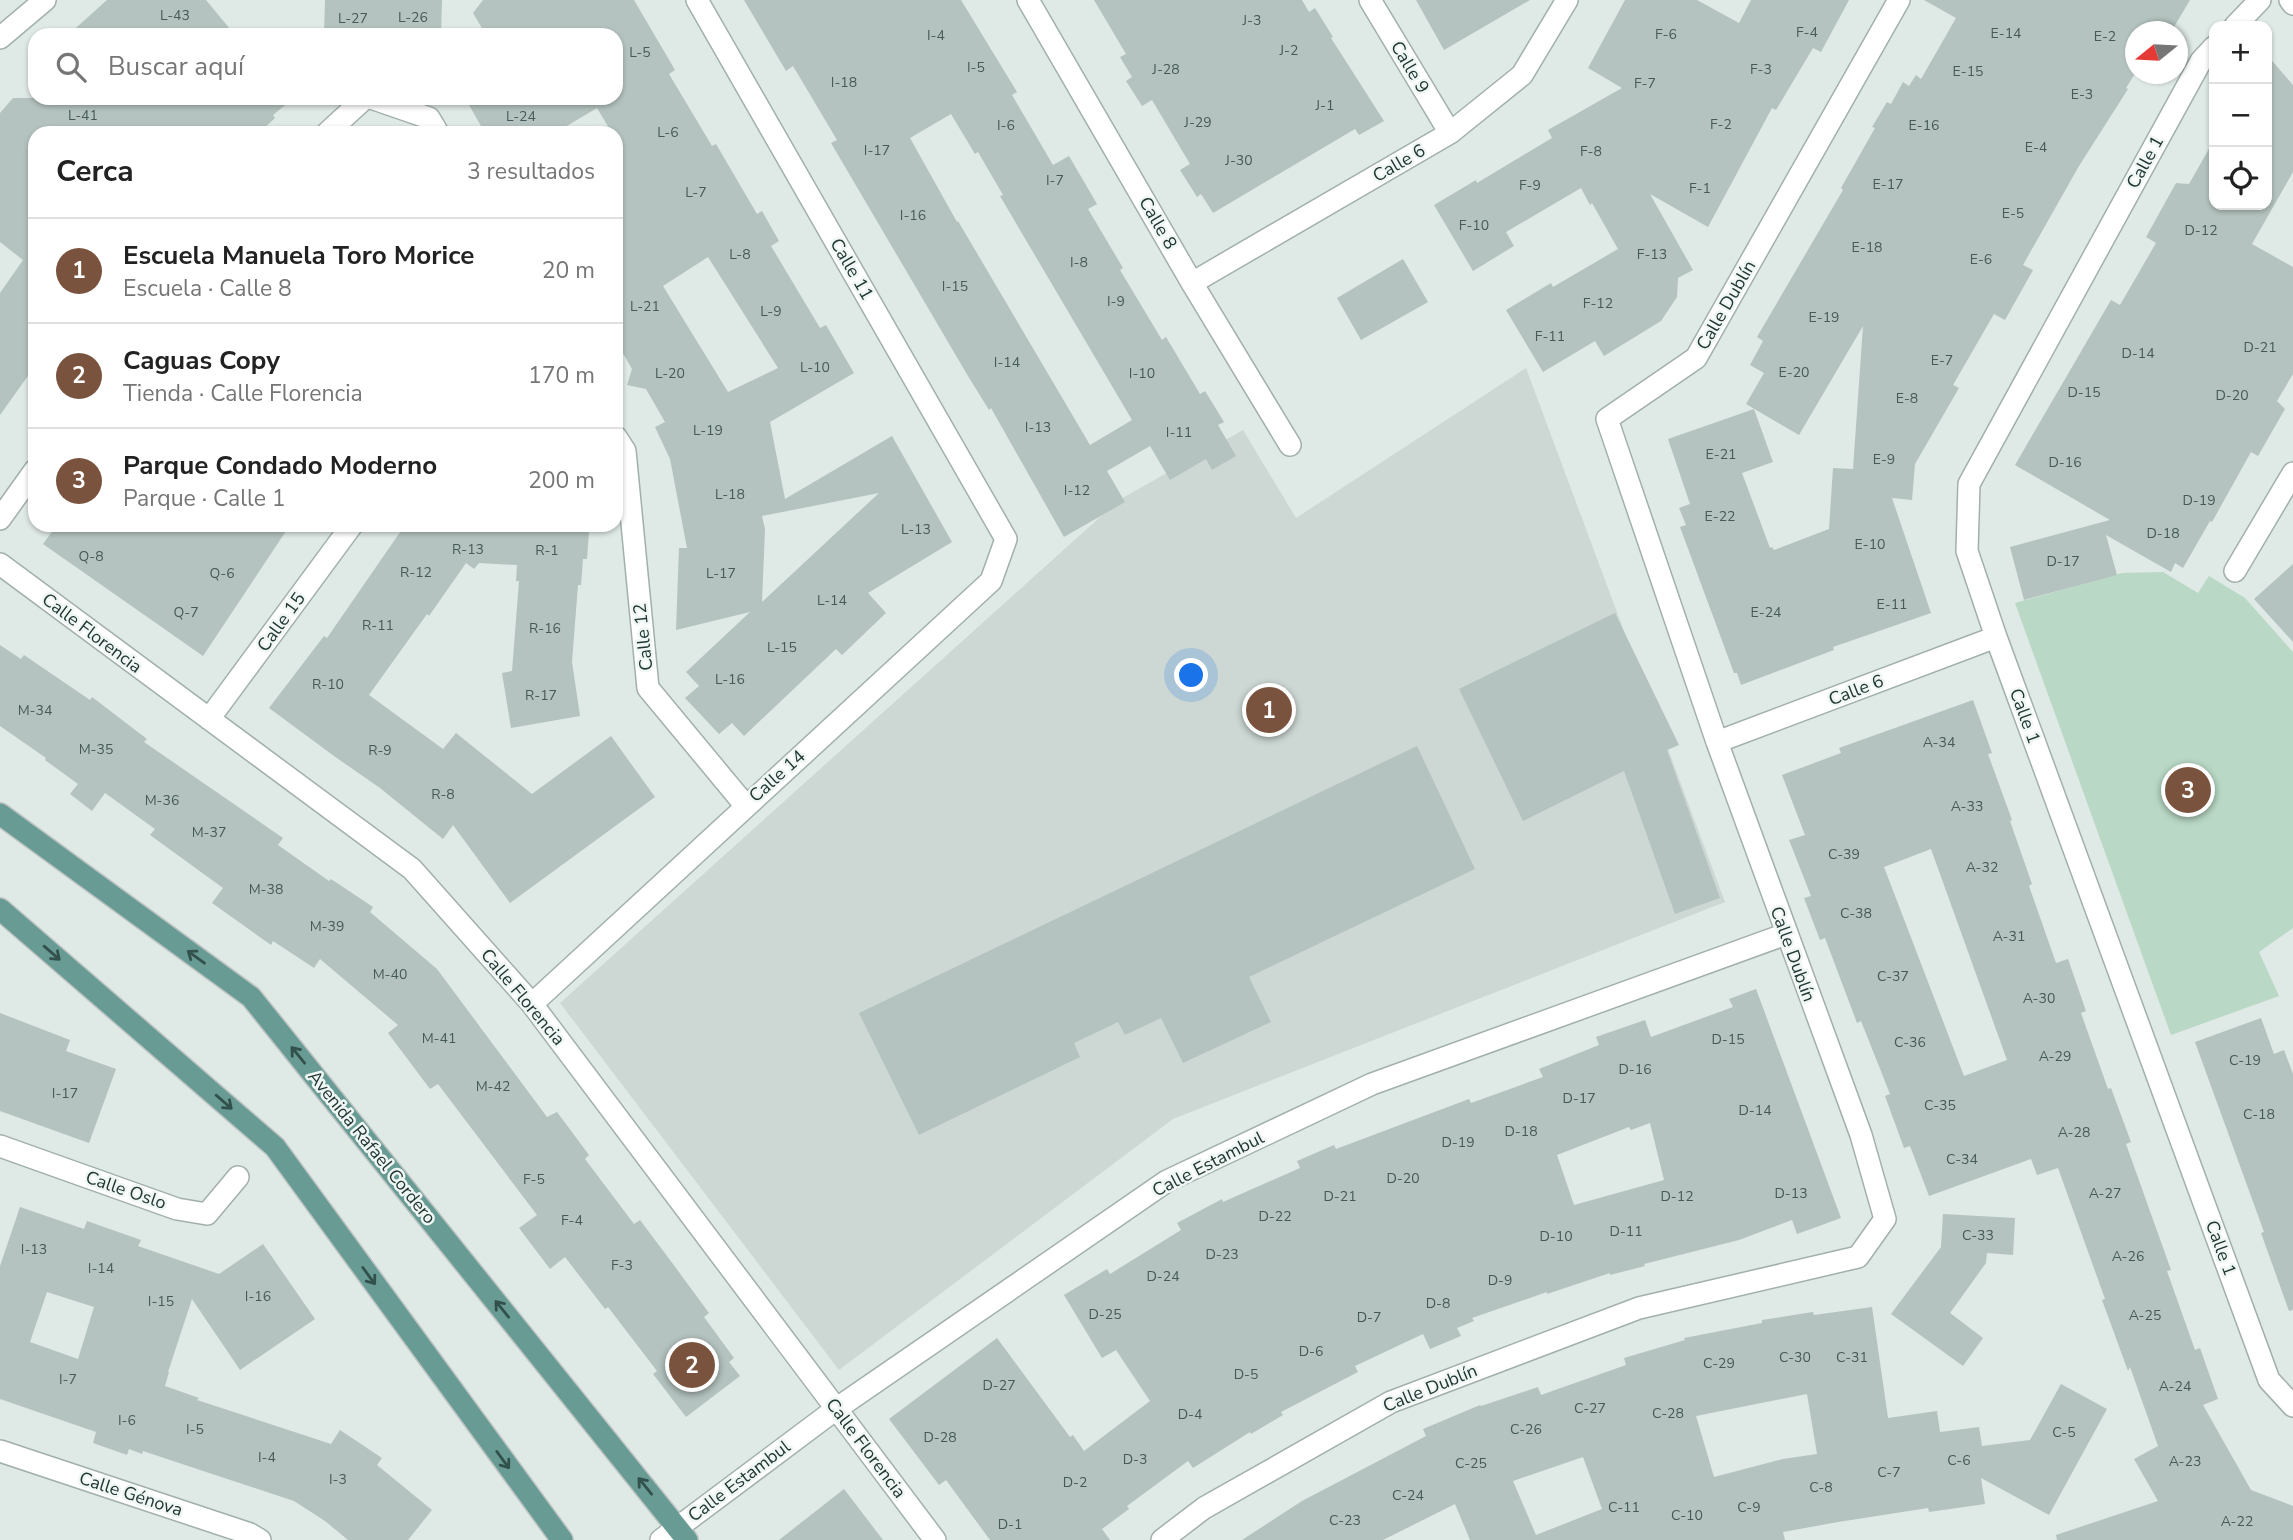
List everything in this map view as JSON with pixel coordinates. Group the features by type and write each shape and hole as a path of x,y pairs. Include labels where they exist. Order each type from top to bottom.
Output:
{"main road":[{"name":"Avenida Rafael Cordero","path":"0,814 251,997 675,1536"},
{"path":"0,909 275,1147 562,1540"}],"street":[{"path":"0,38 45,0"},
{"name":"Calle 11","path":"697,0 1006,539"},
{"name":"Calle 8","path":"1028,0 1192,283 1290,445"},
{"name":"Calle 9","path":"1370,0 1450,133"},
{"name":"Calle 6","path":"1192,283 1450,133 1522,75 1567,0"},
{"name":"Calle Dublín","path":"1162,1540 1204,1508 1391,1402 1639,1308 1858,1258 1885,1219 1861,1136 1717,742 1607,419 1696,358 1899,0"},
{"path":"2240,21 2260,0"},
{"name":"Calle 1","path":"2209,52 2201,61 1969,484 1968,551 1996,637 2269,1380 2293,1406"},
{"path":"335,126 357,105"},
{"path":"391,105 429,118 434,126"},
{"name":"Calle 12","path":"623,448 648,688 745,805"},
{"path":"2235,571 2293,473"},
{"path":"0,519 28,480"},
{"name":"Calle 15","path":"209,719 347,532"},
{"name":"Calle 14","path":"531,1004 991,581 1006,539"},
{"name":"Calle Florencia","path":"0,564 412,869 531,1004 935,1540"},
{"name":"Calle 6","path":"1717,742 1996,637"},
{"name":"Calle Estambul","path":"675,1536 836,1409 1167,1181 1372,1084 1786,934"},
{"name":"Calle Oslo","path":"0,1146 177,1209 206,1214 238,1177"},
{"name":"Calle Génova","path":"0,1451 250,1534 260,1540"}],"shaded area":[{"path":"1526,368 1725,902 1173,1119 839,1370 560,1003 1119,500 1243,430 1296,518"}],"green space":[{"path":"2163,572 2198,593 2209,576 2245,598 2293,652 2293,928 2259,952 2279,996 2171,1035 2015,603 2122,573"}],"building":[{"path":"107,0 206,0 229,28 76,28"},
{"path":"325,0 442,0 441,28 324,28"},
{"path":"483,0 634,0 675,70 669,74 712,146 716,144 757,214 762,211 779,241 771,246 820,328 826,325 854,373 770,422 785,499 892,436 952,542 868,593 886,613 842,655 836,649 744,736 732,723 719,734 685,698 699,686 686,672 750,612 676,630 679,548 687,548 670,459 655,427 665,422 646,389 627,385 632,369 623,353 623,126 608,126 597,108 567,126 481,126 469,105 623,105 623,28 482,28 473,13","holes":["708,257 778,368 728,392 663,286","879,493 762,602 765,529 762,516"]},
{"path":"744,0 961,0 1017,92 1012,95 1053,165 1069,156 1097,204 1088,209 1123,268 1120,270 1162,340 1166,337 1200,394 1205,391 1224,422 1218,425 1236,456 1212,470 1206,459 1170,480 1150,446 1107,471 1125,502 1064,537 991,408 989,410 968,376 831,143 837,140 793,66 786,71","holes":["951,114 975,154 978,152 1003,195 1000,196 1132,420 1090,445 910,138"]},
{"path":"1094,0 1302,0 1309,12 1315,8 1384,121 1359,135 1355,129 1213,213 1201,194 1197,197 1180,170 1190,164 1152,100 1142,106 1126,81 1132,77 1120,57 1126,54"},
{"path":"1416,0 1530,0 1444,50"},
{"path":"1625,0 1697,0 1739,23 1751,0 1849,0 1821,52 1813,48 1776,110 1772,108 1708,227 1650,194 1693,270 1678,278 1677,297 1661,321 1604,356 1595,341 1543,372 1506,310 1551,283 1553,287 1618,249 1592,203 1590,205 1581,188 1506,232 1514,246 1473,271 1434,205 1476,180 1477,183 1552,138 1548,130 1622,88 1588,68"},
{"path":"1924,0 2190,0 2178,21 2125,21 2125,84 2128,84 2128,89 2079,166 2023,265 2033,270 2005,320 1994,314 1953,385 1959,388 1915,464 1912,500 1892,498 1931,613 1833,647 1834,650 1741,685 1737,673 1734,673 1680,527 1686,525 1679,508 1690,504 1668,439 1754,409 1773,462 1742,473 1770,548 1774,550 1829,529 1833,468 1853,469 1863,326 1799,435 1746,404 1764,373 1750,365 1763,341 1757,337 1843,190 1841,188 1875,128 1872,127 1887,102 1891,104 1903,82 1909,86 1916,75 1921,79 1956,18"},
{"path":"2272,61 2293,85 2293,172 2272,209"},
{"path":"13,98 28,98 28,105 285,105 273,115 275,118 266,126 28,126 28,376 0,415 0,293 23,260 0,242 0,113"},
{"path":"2209,149 2209,210 2271,210 2252,244 2293,267 2293,374 2277,401 2285,409 2258,456 2251,452 2183,568 2175,563 2171,572 2106,535 2117,575 2024,600 2010,547 2110,520 2015,465 2111,300 2120,305 2156,243 2146,237 2176,183 2189,184"},
{"path":"1403,259 1428,302 1361,340 1337,298"},
{"path":"52,532 285,532 203,656 43,544"},
{"path":"400,532 589,532 587,559 583,559 581,585 578,585 572,662 580,716 511,728 502,673 512,671 519,581 516,581 517,565 479,563 474,569 466,563 369,695 443,749 456,733 532,794 611,736 655,797 510,903 453,825 443,839 380,788 269,708 324,636 327,638"},
{"path":"2293,564 2293,642 2254,599"},
{"path":"1615,613 1679,745 1667,750 1720,898 1675,914 1624,771 1523,821 1459,689"},
{"path":"0,645 21,659 24,655 90,700 92,697 147,739 144,742 283,838 278,845 329,881 331,879 373,907 370,912 437,969 547,1117 557,1112 589,1155 585,1159 634,1224 640,1220 670,1260 709,1313 704,1317 734,1358 729,1362 740,1376 686,1417 653,1374 657,1371 565,1257 550,1269 519,1228 537,1215 438,1084 430,1089 388,1033 398,1025 320,959 314,968 273,941 271,945 212,903 223,888 150,835 155,829 105,793 92,811 70,794 78,784 0,726"},
{"path":"1973,700 1992,753 1988,754 2032,884 2029,886 2056,963 2068,959 2086,1011 2081,1013 2108,1089 2111,1088 2131,1142 2126,1144 2171,1270 2167,1271 2195,1350 2200,1348 2218,1399 2203,1405 2251,1490 2293,1506 2293,1540 2057,1540 2056,1535 2158,1501 2134,1459 2158,1446 2130,1367 2128,1371 2102,1300 2105,1299 2058,1168 2037,1175 2031,1159 1929,1196 1910,1146 1904,1148 1885,1096 1890,1094 1861,1021 1857,1023 1825,938 1820,940 1804,898 1811,896 1789,840 1805,835 1782,775 1841,753 1839,748","holes":["1931,849 2007,1060 1964,1076 1884,867"]},
{"path":"1417,746 1475,869 1249,977 1271,1022 1183,1063 1161,1018 1125,1035 1118,1022 1074,1043 1080,1057 919,1135 859,1013"},
{"path":"1756,989 1841,1218 1797,1234 1792,1220 1739,1240 1547,1292 1472,1318 1474,1321 1457,1328 1461,1336 1430,1349 1423,1334 1355,1366 1358,1372 1281,1412 1283,1415 1193,1468 1188,1461 1127,1506 1129,1509 1102,1529 1110,1540 990,1540 946,1480 939,1485 889,1419 997,1338 1070,1437 1073,1435 1084,1451 1150,1401 1116,1350 1102,1358 1064,1295 1107,1269 1110,1274 1181,1230 1177,1223 1222,1199 1223,1202 1300,1168 1297,1161 1334,1145 1336,1149 1469,1099 1471,1103 1543,1077 1539,1069 1599,1045 1596,1037 1645,1020 1651,1037 1733,1007 1729,999","holes":["1650,1123 1664,1180 1574,1205 1557,1155 1629,1127 1631,1130"]},
{"path":"0,1013 70,1040 66,1051 116,1069 89,1143 0,1111"},
{"path":"2261,1018 2274,1054 2284,1050 2293,1074 2293,1310 2289,1311 2261,1233 2264,1232 2195,1042"},
{"path":"20,1207 84,1229 87,1221 141,1240 138,1246 219,1274 263,1244 315,1319 240,1370 192,1299 165,1386 199,1398 197,1400 331,1444 340,1430 382,1458 377,1465 432,1510 408,1540 348,1540 294,1501 143,1451 142,1454 129,1449 127,1455 93,1443 96,1432 0,1399 0,1266","holes":["47,1292 94,1307 78,1359 30,1342"]},
{"path":"1943,1214 2015,1218 2013,1255 1987,1253 1986,1263 1950,1313 1983,1338 1963,1366 1891,1314 1941,1247"},
{"path":"1872,1307 1888,1418 1937,1411 1940,1432 1979,1427 1982,1446 2030,1440 2061,1384 2107,1409 2049,1515 1981,1478 1985,1504 1929,1512 1928,1508 1838,1522 1783,1532 1785,1540 1470,1540 1455,1504 1383,1540 1242,1540 1302,1501 1426,1436 1423,1429 1480,1405 1538,1387 1541,1395 1626,1365 1624,1358 1685,1340 1684,1338 1762,1323 1762,1320 1813,1312 1814,1315","holes":["1807,1394 1817,1454 1783,1459 1714,1477 1696,1416","1583,1457 1602,1509 1536,1535 1513,1481"]},
{"path":"844,1489 883,1540 779,1540"}],"place":[{"name":"Escuela Manuela Toro Morice","path":"1269,710"},
{"name":"Parque Condado Moderno","path":"2188,790"},
{"name":"Caguas Copy","path":"692,1365"}]}
